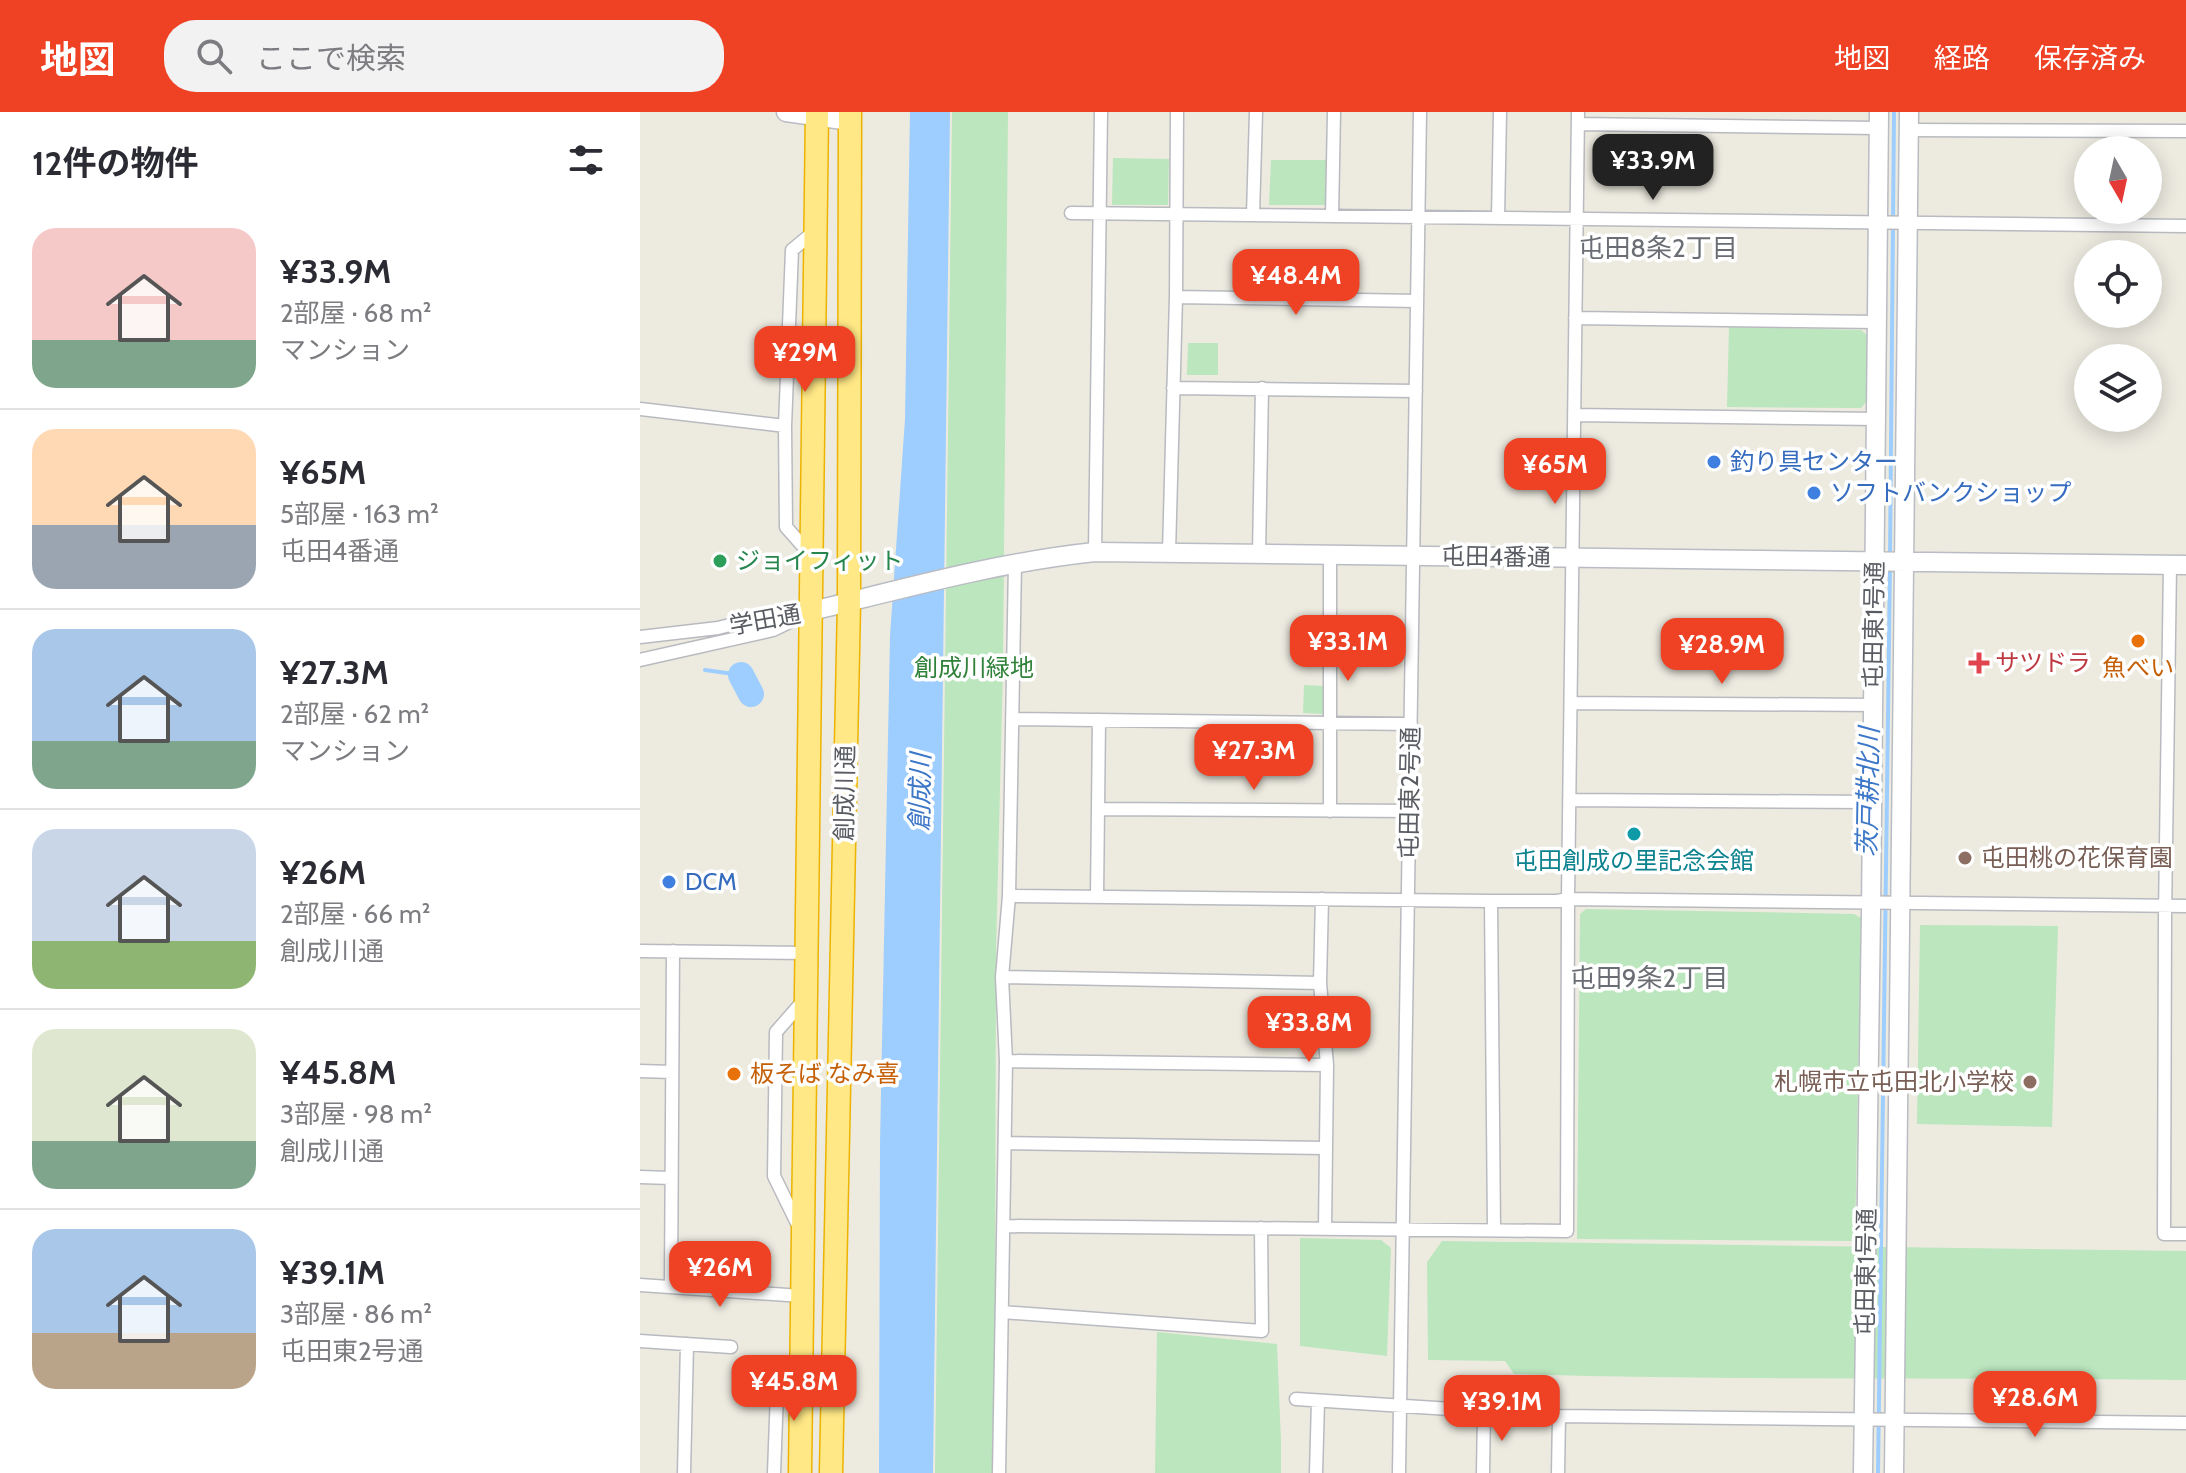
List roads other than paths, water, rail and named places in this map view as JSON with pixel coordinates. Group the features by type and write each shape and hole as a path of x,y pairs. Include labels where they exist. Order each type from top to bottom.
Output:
{"highway":[{"name":"創成川通","path":"800,1473 817,114"},
{"name":"創成川通","path":"831,1473 849,602 850,117"}],"street":[{"path":"786,112 850,117"},
{"path":"1095,552 1101,112"},
{"path":"1169,552 1177,112"},
{"path":"1253,215 1256,112"},
{"path":"1332,216 1334,112"},
{"name":"屯田東2号通","path":"1399,1473 1420,112"},
{"path":"1498,218 1500,112"},
{"path":"1003,1226 1567,1231 1578,118 1879,120"},
{"name":"屯田東1号通","path":"1879,120 1882,223 1877,419 1889,560 1897,902 1890,1419 1894,1473"},
{"path":"1909,121 2186,131"},
{"name":"屯田東1号通","path":"1863,1473 1867,1418 1875,902 1874,705 1889,560 1909,121"},
{"path":"1071,213 2186,226"},
{"path":"811,555 786,527 785,426 792,250 815,231"},
{"path":"1176,297 1417,301"},
{"path":"1575,318 1878,322"},
{"path":"1173,388 1416,391"},
{"path":"1259,554 1262,388"},
{"path":"640,409 785,426"},
{"path":"1574,415 1877,419"},
{"name":"屯田4番通","path":"812,611 1015,563 1095,552 2178,565"},
{"path":"1330,555 1330,811"},
{"path":"999,1473 1006,1061 1002,977 1009,896 1015,563"},
{"path":"2178,565 2165,906 2164,1234 2186,1234"},
{"name":"学田通","path":"640,637 718,628 773,614 812,611"},
{"name":"学田通","path":"640,660 773,630 812,611"},
{"path":"1571,703 1874,705"},
{"path":"1012,719 1411,724"},
{"path":"1097,897 1099,720"},
{"path":"1569,800 1873,802"},
{"path":"1098,809 1410,811"},
{"path":"1009,896 2186,906"},
{"path":"1322,899 1320,983 1327,1065 1325,1229"},
{"path":"1491,901 1494,1230"},
{"path":"640,951 807,953"},
{"path":"671,1287 673,951"},
{"path":"1002,977 1320,983"},
{"path":"1006,1061 1327,1065"},
{"path":"640,1071 672,1072"},
{"path":"1005,1143 1326,1148"},
{"path":"640,1177 671,1178"},
{"path":"1002,1312 1262,1331 1261,1228"},
{"path":"640,1285 802,1296"},
{"path":"640,1341 731,1347"},
{"path":"684,1473 687,1344"},
{"path":"774,1473 777,1392 801,1368"},
{"path":"1296,1399 1559,1416 2186,1423"},
{"path":"1316,1473 1318,1401"},
{"path":"1483,1473 1484,1412"},
{"path":"1558,1473 1559,1416"}],"water":[{"name":"創成川","path":"910,112 950,112 933,1473 879,1473 880,1144 890,636 905,419"}],"waterway":[{"name":"茨戸耕北川","path":"1890,558 1894,112"},
{"name":"茨戸耕北川","path":"1878,1473 1890,566"},
{"path":"705,670 741,675"},
{"path":"741,675 751,694"}],"place":[{"name":"釣り具センター","path":"1714,462"},
{"name":"ソフトバンクショップ","path":"1814,493"},
{"name":"ジョイフィット","path":"720,561"},
{"name":"魚べい","path":"2138,641"},
{"name":"サツドラ","path":"1979,663"},
{"name":"屯田創成の里記念会館","path":"1634,834"},
{"name":"屯田桃の花保育園","path":"1965,858"},
{"name":"DCM","path":"669,882"},
{"name":"板そば なみ喜","path":"734,1074"},
{"name":"札幌市立屯田北小学校","path":"2030,1082"}],"district":[{"name":"屯田8条2丁目","path":"1658,248"},
{"name":"屯田9条2丁目","path":"1649,978"}],"park label":[{"name":"創成川緑地","path":"974,668"}]}
